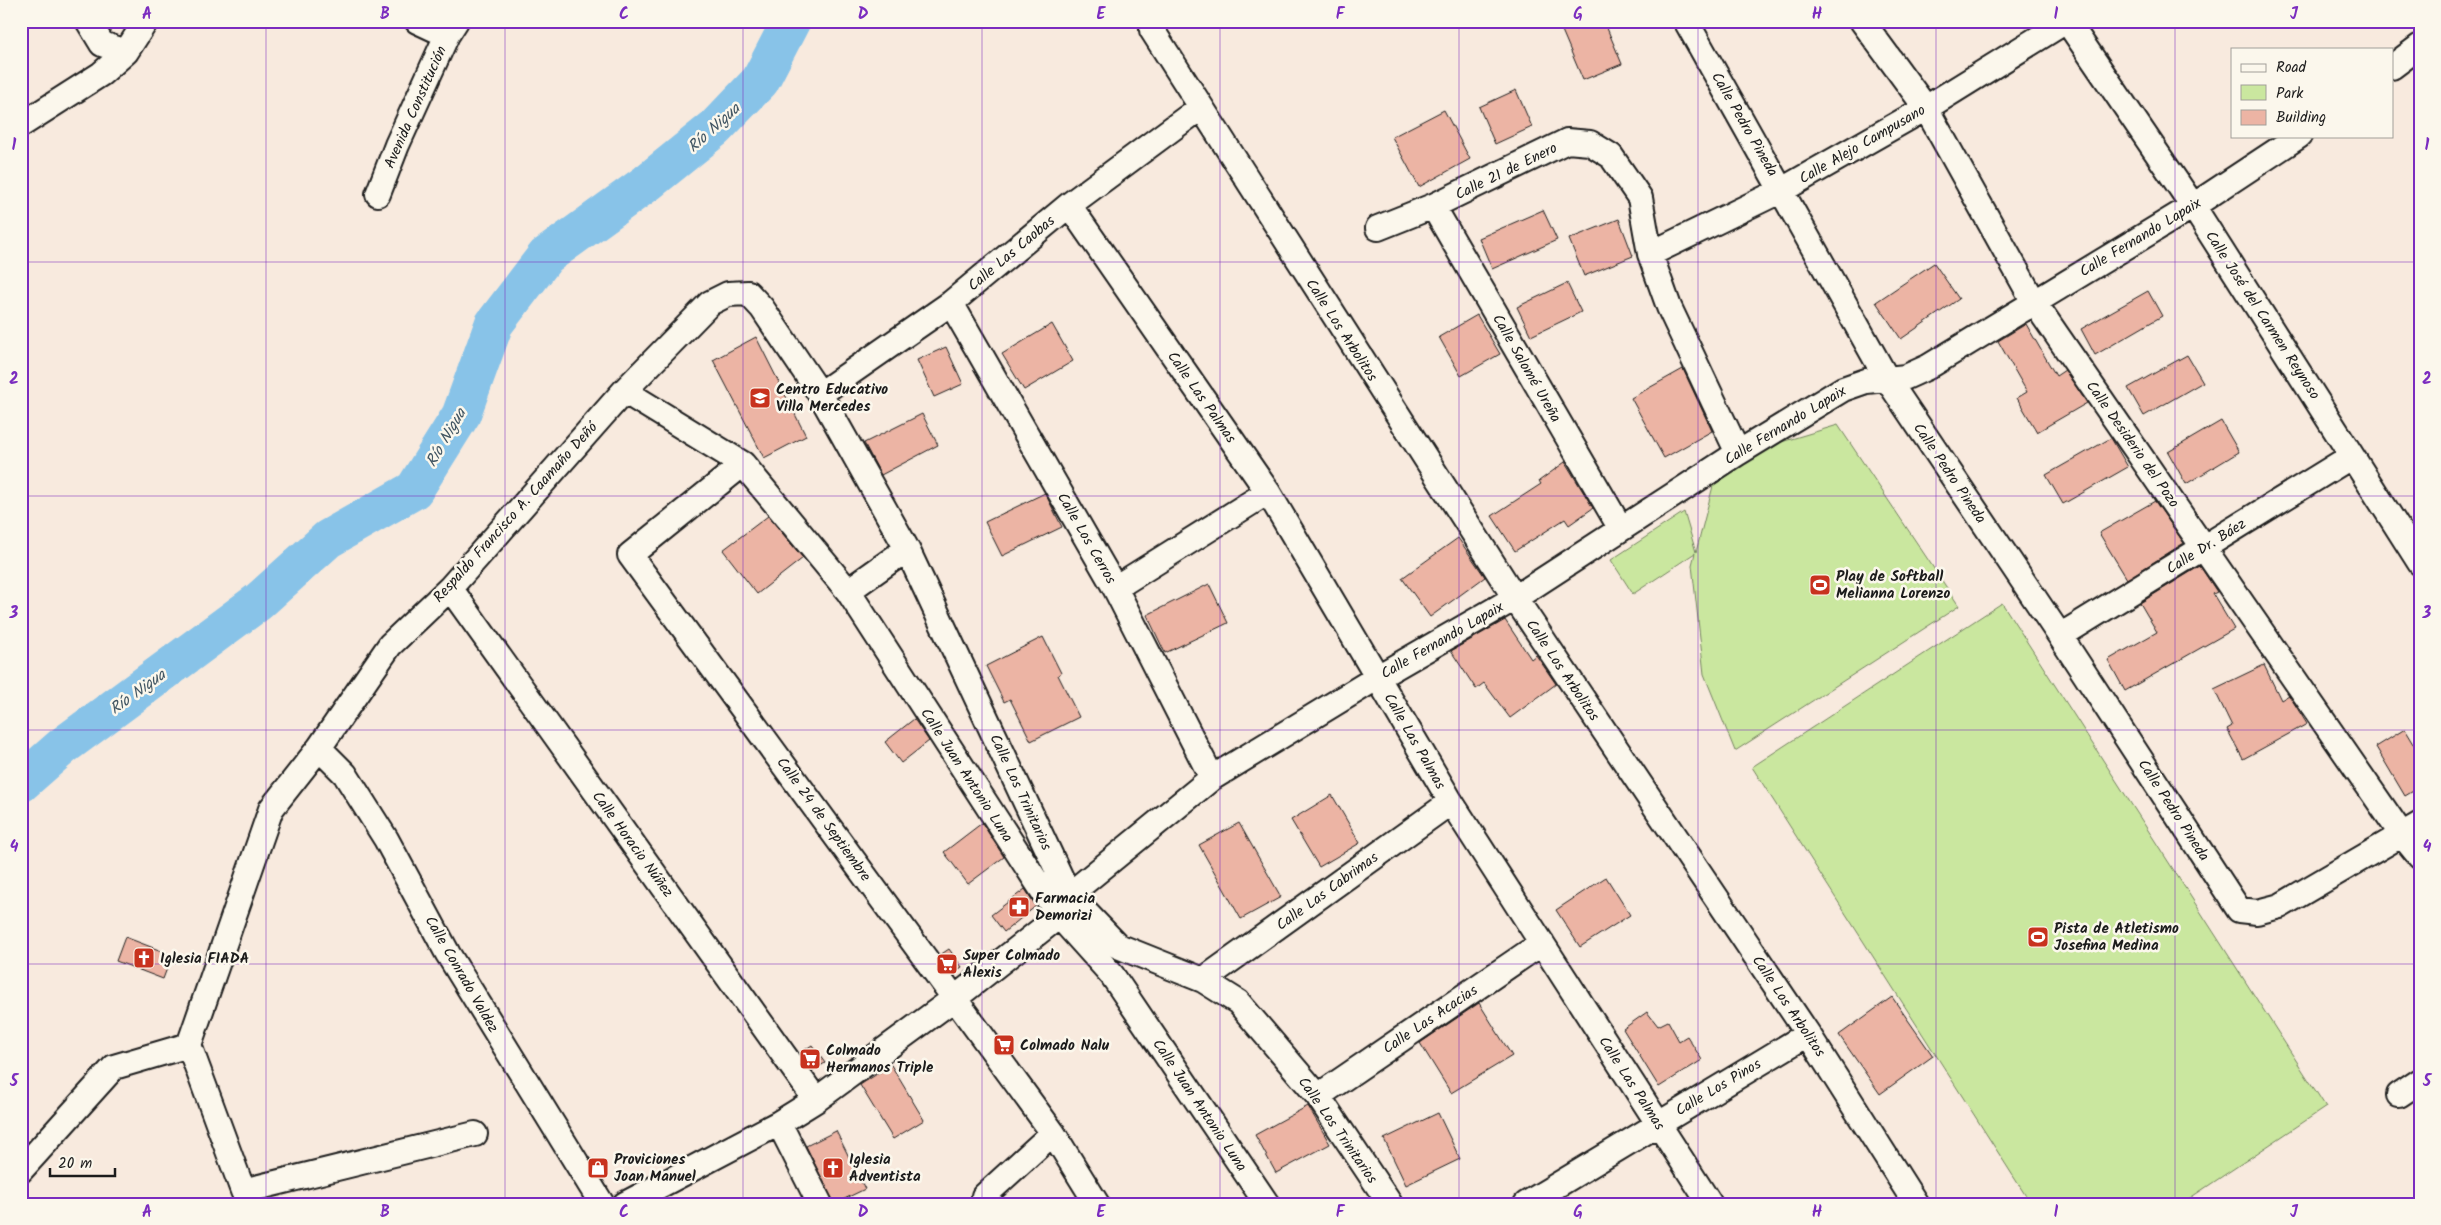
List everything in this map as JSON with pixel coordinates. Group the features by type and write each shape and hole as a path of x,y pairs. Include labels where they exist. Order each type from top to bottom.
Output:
{"street":[{"path":"88,21 102,44 126,52"},
{"path":"21,125 101,74 126,52 146,21"},
{"path":"417,21 451,28"},
{"name":"Calle Pedro Pineda","path":"1686,21 1887,379 2060,636 2239,910 2257,912 2280,906 2411,829"},
{"name":"Calle Desiderio del Pozo","path":"1862,21 1926,108 2034,302 2204,547 2411,829 2420,857"},
{"name":"Calle Alejo Campusano","path":"1650,254 1782,190 1926,108 2066,21"},
{"name":"Calle José del Carmen Reynoso","path":"2066,21 2193,206 2420,562"},
{"name":"Avenida Constitución","path":"378,194 396,145 451,28"},
{"name":"Calle Los Arbolitos","path":"1152,30 1514,598 1808,1034 1916,1204"},
{"path":"2394,66 2420,46"},
{"name":"Calle Las Caobas","path":"820,394 951,303 1069,205 1200,108"},
{"name":"Calle Fernando Lapaix","path":"625,1204 779,1123 816,1100 955,998 1212,778 1378,676 1514,598 1738,452 1843,389 1866,381 1906,377 1928,367 2193,206 2296,138"},
{"name":"Calle 21 de Enero","path":"1378,228 1434,206 1567,141 1590,143 1611,156 1640,198 1650,254 1669,307 1738,452"},
{"name":"Calle Las Palmas","path":"1069,205 1268,492 1451,802 1710,1204"},
{"name":"Calle Salomé Ureña","path":"1434,206 1621,529"},
{"name":"Respaldo Francisco A. Caamaño Deñó","path":"189,1045 271,809 319,748 390,644 450,588 624,391 710,304 728,294 748,293"},
{"name":"Calle Los Trinitarios","path":"748,293 762,308 820,394 907,548 1064,906 1118,946 1203,980 1238,1002 1318,1096 1390,1204"},
{"name":"Calle Los Cerros","path":"951,303 1115,588 1212,778"},
{"name":"Calle Juan Antonio Luna","path":"624,391 743,464 848,591 1267,1204"},
{"name":"Calle Dr. Báez","path":"2060,636 2352,456"},
{"name":"Calle 24 de Septiembre","path":"743,464 630,555 1053,1133 1097,1204"},
{"path":"1115,588 1268,492"},
{"path":"848,591 907,548"},
{"name":"Calle Horacio Núñez","path":"450,588 816,1100"},
{"name":"Calle Conrado Valdez","path":"319,748 345,774 386,839 448,954 602,1204"},
{"name":"Calle Las Cabrimas","path":"1203,980 1451,802"},
{"name":"Calle Las Acacias","path":"1318,1096 1542,943"},
{"name":"Calle Los Pinos","path":"1526,1204 1658,1122 1808,1034"},
{"path":"21,1170 114,1067 189,1045 247,1197 475,1134"},
{"path":"2399,1095 2420,1081"},
{"path":"779,1123 820,1204"},
{"path":"990,1204 984,1196 1053,1133"}],"green space":[{"name":"Play de Softball Melianna Lorenzo","path":"1838,425 1959,606 1735,751 1704,674 1692,565 1695,553 1633,594 1611,560 1684,512 1696,552 1713,486 1768,446"},
{"name":"Pista de Atletismo Josefina Medina","path":"2002,603 2326,1107 2181,1204 2031,1204 1752,767"}],"building":[{"path":"1558,21 1604,21 1622,64 1583,80"},
{"path":"1516,90 1532,127 1495,144 1479,107"},
{"path":"1444,110 1470,159 1419,187 1392,137"},
{"path":"1543,210 1557,240 1492,269 1479,238"},
{"path":"1619,219 1633,256 1584,276 1569,239"},
{"path":"1934,263 1959,299 1901,339 1876,302"},
{"path":"1567,283 1581,312 1531,336 1517,307"},
{"path":"2148,291 2162,316 2095,355 2081,329"},
{"path":"1477,315 1500,354 1461,376 1439,337"},
{"path":"1052,324 1073,361 1024,390 1002,354"},
{"path":"2026,324 2056,376 2065,370 2087,403 2037,432 2017,398 2027,392 1998,341"},
{"name":"Centro Educativo Villa Mercedes","path":"756,337 806,436 764,458 713,360"},
{"path":"946,347 963,384 934,397 917,360"},
{"path":"2187,355 2203,382 2144,416 2128,388"},
{"path":"1683,369 1712,431 1664,458 1631,398"},
{"path":"922,414 938,445 881,475 864,443"},
{"path":"2221,421 2239,452 2186,484 2168,452"},
{"path":"2111,438 2128,467 2063,504 2046,475"},
{"path":"1565,462 1593,508 1569,525 1565,519 1515,551 1492,516 1541,484 1539,481"},
{"path":"1045,493 1062,527 1002,556 985,522"},
{"path":"2155,501 2184,543 2127,579 2099,533"},
{"path":"768,516 803,558 757,594 723,550"},
{"path":"1458,538 1485,577 1430,617 1402,578"},
{"path":"2200,566 2217,592 2213,594 2234,629 2125,691 2108,660 2157,632 2140,603"},
{"path":"1209,584 1228,623 1165,653 1147,615"},
{"path":"1505,620 1531,659 1536,655 1556,684 1510,718 1484,683 1476,689 1451,651"},
{"path":"1043,637 1061,673 1058,675 1079,717 1031,741 1010,699 1004,702 986,666"},
{"path":"2264,665 2281,700 2289,695 2307,724 2243,759 2227,729 2232,726 2214,689"},
{"path":"914,719 929,741 901,763 885,742"},
{"path":"2405,729 2420,754 2420,787 2405,796 2376,747"},
{"path":"1332,795 1360,843 1319,867 1291,820"},
{"path":"982,823 1004,857 968,884 944,852"},
{"path":"1239,823 1281,897 1241,919 1199,845"},
{"path":"1606,877 1630,915 1580,947 1556,910"},
{"name":"Farmacia Demorizi","path":"1025,889 1036,906 1004,932 991,915"},
{"name":"Iglesia FIADA","path":"125,937 172,955 163,979 116,961"},
{"path":"949,949 962,967 953,973 940,955"},
{"path":"1892,997 1933,1056 1880,1094 1839,1035"},
{"path":"1479,1003 1512,1056 1451,1093 1420,1043"},
{"path":"1647,1012 1658,1026 1668,1021 1679,1041 1687,1036 1702,1060 1659,1087 1623,1029"},
{"name":"Colmado Hermanos Triple","path":"812,1045 825,1063 812,1071 800,1053"},
{"path":"891,1065 924,1120 893,1139 860,1085"},
{"path":"1308,1106 1330,1144 1276,1173 1255,1135"},
{"path":"1438,1113 1460,1159 1406,1185 1384,1139"},
{"name":"Iglesia Adventista","path":"836,1131 865,1189 834,1204 806,1146"}],"waterway":[{"name":"Río Nigua","path":"21,783 63,746 258,602 328,539 414,490 461,415 494,324 546,256 647,183 715,128 760,81 791,21"}],"place":[{"name":"Centro Educativo Villa Mercedes","path":"760,398"},
{"name":"Play de Softball Melianna Lorenzo","path":"1820,585"},
{"name":"Farmacia Demorizi","path":"1019,907"},
{"name":"Pista de Atletismo Josefina Medina","path":"2038,937"},
{"name":"Iglesia FIADA","path":"144,958"},
{"name":"Super Colmado Alexis","path":"947,964"},
{"name":"Colmado Nalu","path":"1004,1045"},
{"name":"Colmado Hermanos Triple","path":"810,1059"},
{"name":"Proviciones Joan Manuel","path":"598,1168"},
{"name":"Iglesia Adventista","path":"833,1168"}]}
